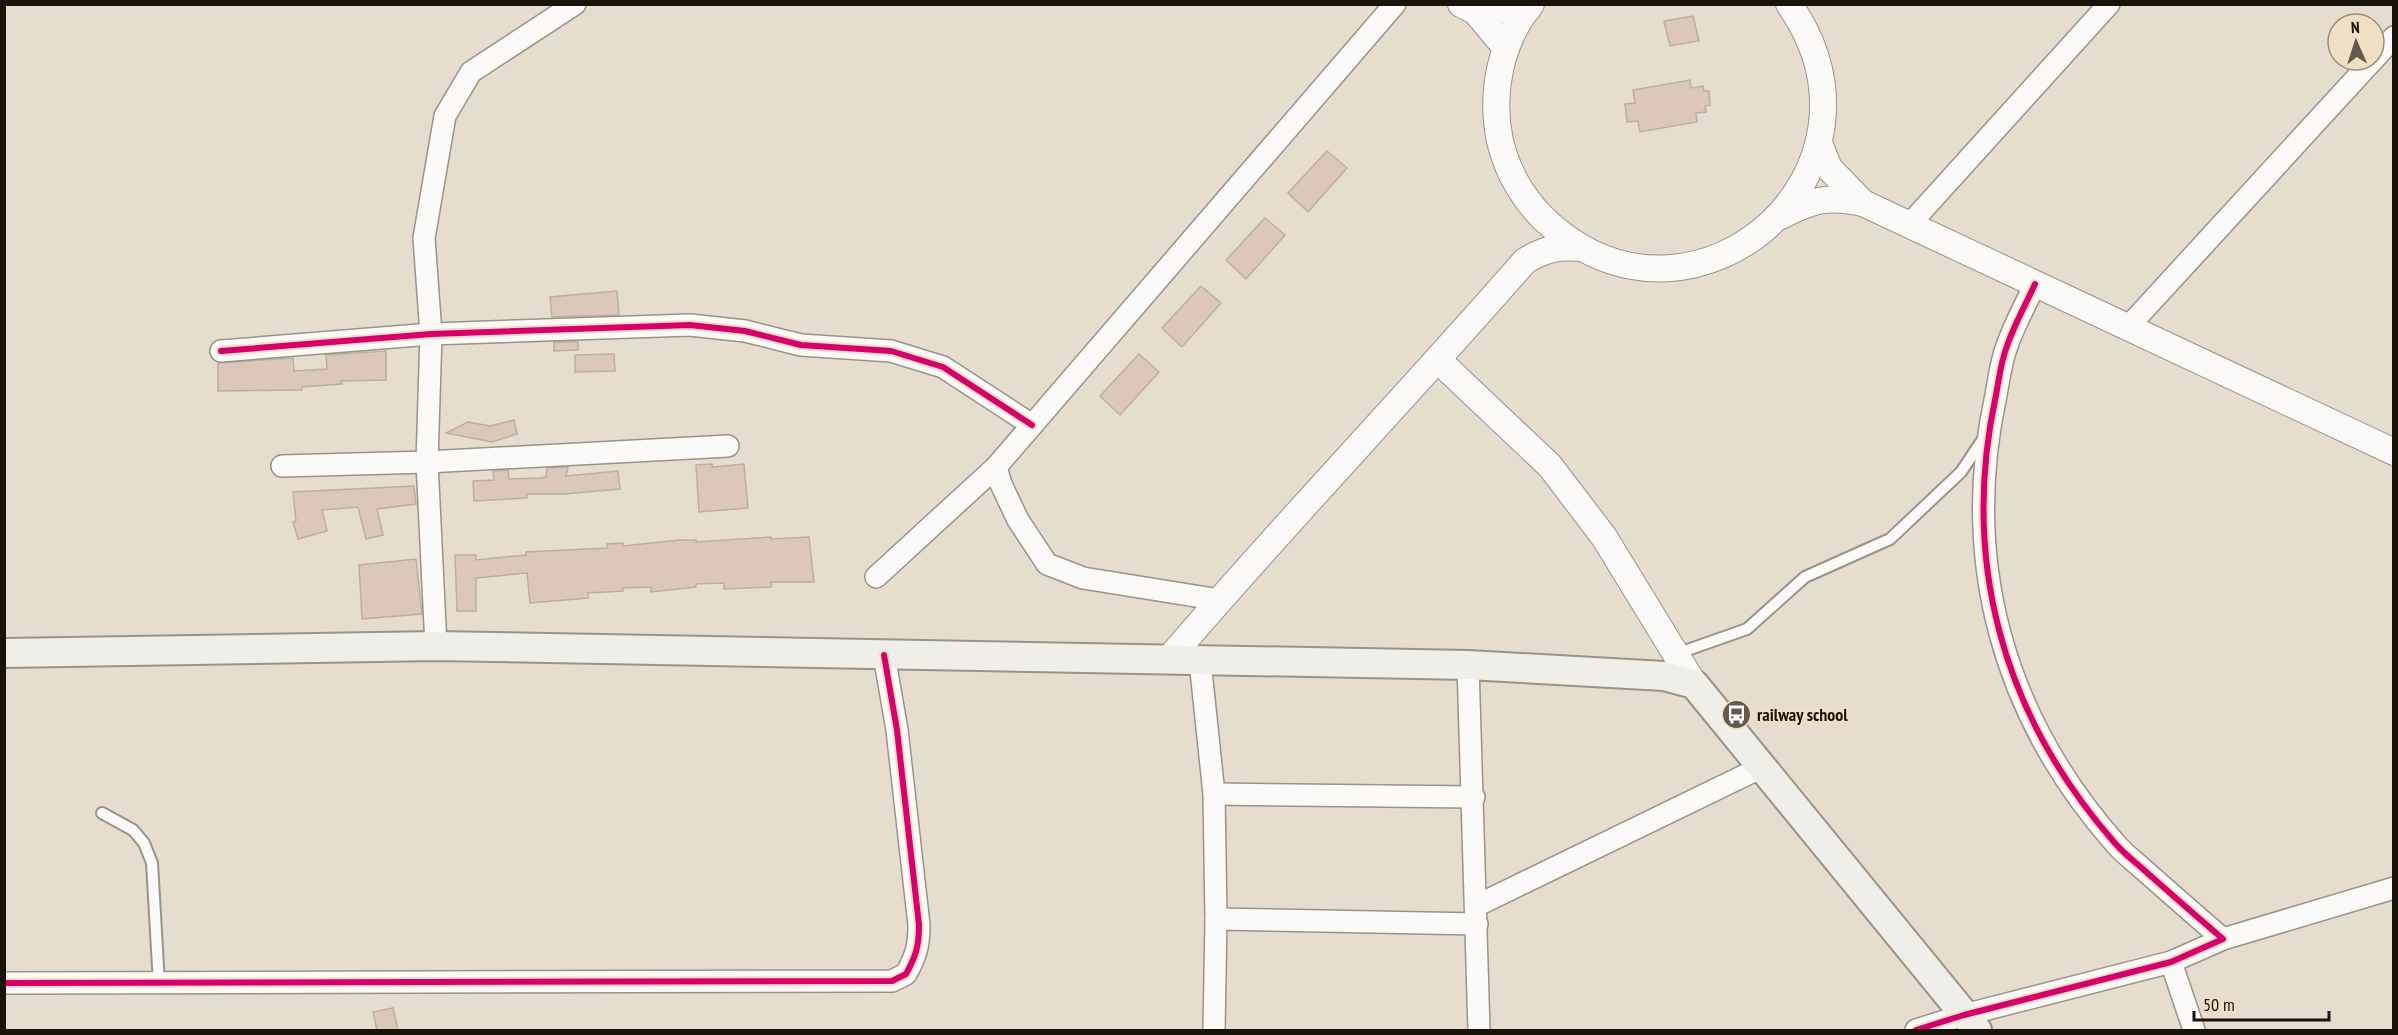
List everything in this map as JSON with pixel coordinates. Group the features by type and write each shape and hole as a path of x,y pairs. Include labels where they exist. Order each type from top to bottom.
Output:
{"main road":[{"path":"4,653 436,646 1468,665 1664,676 1694,684 1970,1023"}],"street":[{"path":"436,646 427,462 431,334 424,238 445,116 471,72 575,4"},
{"path":"876,577 996,467 1395,4"},
{"path":"1778,217 1803,183 1819,143 1822,123 1822,80 1810,39 1789,4"},
{"path":"1909,225 2109,4"},
{"path":"1468,8 1529,7"},
{"path":"1529,7 1506,48 1497,88 1498,129 1509,169 1530,204 1545,221 1581,248 1621,263 1663,268 1685,266 1726,254 1745,244 1778,217 1809,201 1839,198 1863,203 2394,452"},
{"path":"1468,8 1506,48"},
{"path":"2128,327 2361,72"},
{"path":"1819,143 1829,168 1863,203"},
{"path":"1525,261 1532,236 1530,204"},
{"path":"1168,660 1525,261 1539,252 1552,248 1581,248"},
{"path":"2035,284 2007,346 1988,433 1983,488 1984,542 1993,606 2015,683 2046,748 2084,805 2116,844 2223,939"},
{"path":"221,351 431,334 690,325 745,331 801,345 891,351 943,367 1032,425"},
{"path":"1438,360 1550,466 1604,537 1694,684"},
{"path":"282,466 427,462 729,446"},
{"path":"996,467 1001,484 1018,520 1047,564 1083,578 1220,600"},
{"path":"4,983 892,981 906,974 919,948 919,925 897,730 884,655"},
{"path":"1200,661 1214,794 1216,919 1214,1030"},
{"path":"1468,665 1474,797 1479,1030"},
{"path":"1216,919 1477,915 1762,767"},
{"path":"1214,794 1474,797"},
{"path":"1916,1030 1970,1023 2171,962 2223,939 2394,888"},
{"path":"2171,962 2194,1030"}],"lane":[{"path":"1676,654 1747,629 1805,577 1890,539 1961,472 1988,433"},
{"path":"102,813 133,830 144,843 152,863 159,984"}],"building":[{"path":"1693,16 1699,41 1670,46 1664,21"},
{"path":"1690,80 1691,88 1703,86 1704,91 1709,91 1710,105 1705,106 1706,112 1696,113 1697,122 1640,132 1638,121 1627,122 1625,104 1635,103 1633,90"},
{"path":"1327,151 1347,168 1308,212 1288,193"},
{"path":"1265,218 1285,235 1246,279 1226,260"},
{"path":"1201,286 1221,303 1182,347 1162,328"},
{"path":"617,291 619,315 552,317 550,297"},
{"path":"554,342 578,342 578,350 554,351"},
{"path":"386,351 386,380 341,381 342,384 302,387 302,390 218,391 218,363 293,358 294,371 327,369 326,355"},
{"path":"614,354 615,371 575,372 575,355"},
{"path":"1139,354 1159,372 1120,415 1100,396"},
{"path":"514,420 517,434 492,442 446,433 468,422 490,426"},
{"path":"712,464 712,467 744,464 748,508 699,512 696,465"},
{"path":"568,467 566,476 618,471 620,489 564,494 527,494 527,498 474,501 473,481 494,480 493,471 508,470 509,479 541,478 546,477 547,468"},
{"path":"414,486 416,504 377,509 383,535 366,539 358,507 322,510 327,531 298,539 293,522 296,521 293,492"},
{"path":"771,537 771,539 809,537 814,582 771,582 771,587 724,589 724,583 696,584 696,587 651,592 651,587 623,588 623,591 588,593 588,598 530,603 527,573 476,578 476,611 457,611 455,555 476,555 476,560 526,555 526,552 607,548 607,544 623,543 623,546 680,540 696,540 696,542"},
{"path":"416,559 422,614 362,619 359,565"},
{"path":"393,1008 398,1030 377,1030 373,1012"}],"cycle path":[{"path":"1916,1030 1964,1015 2171,962 2223,939 2121,850 2076,793 2044,742 2018,689 2000,633 1988,576 1984,517 1986,457 2003,358 2013,330 2035,284"},
{"path":"221,351 431,334 690,325 745,331 801,345 891,351 943,367 1032,425"},
{"path":"4,983 892,981 906,974 915,956 919,925 897,730 884,655"}],"place":[{"name":"railway school","path":"1736,715"}]}
